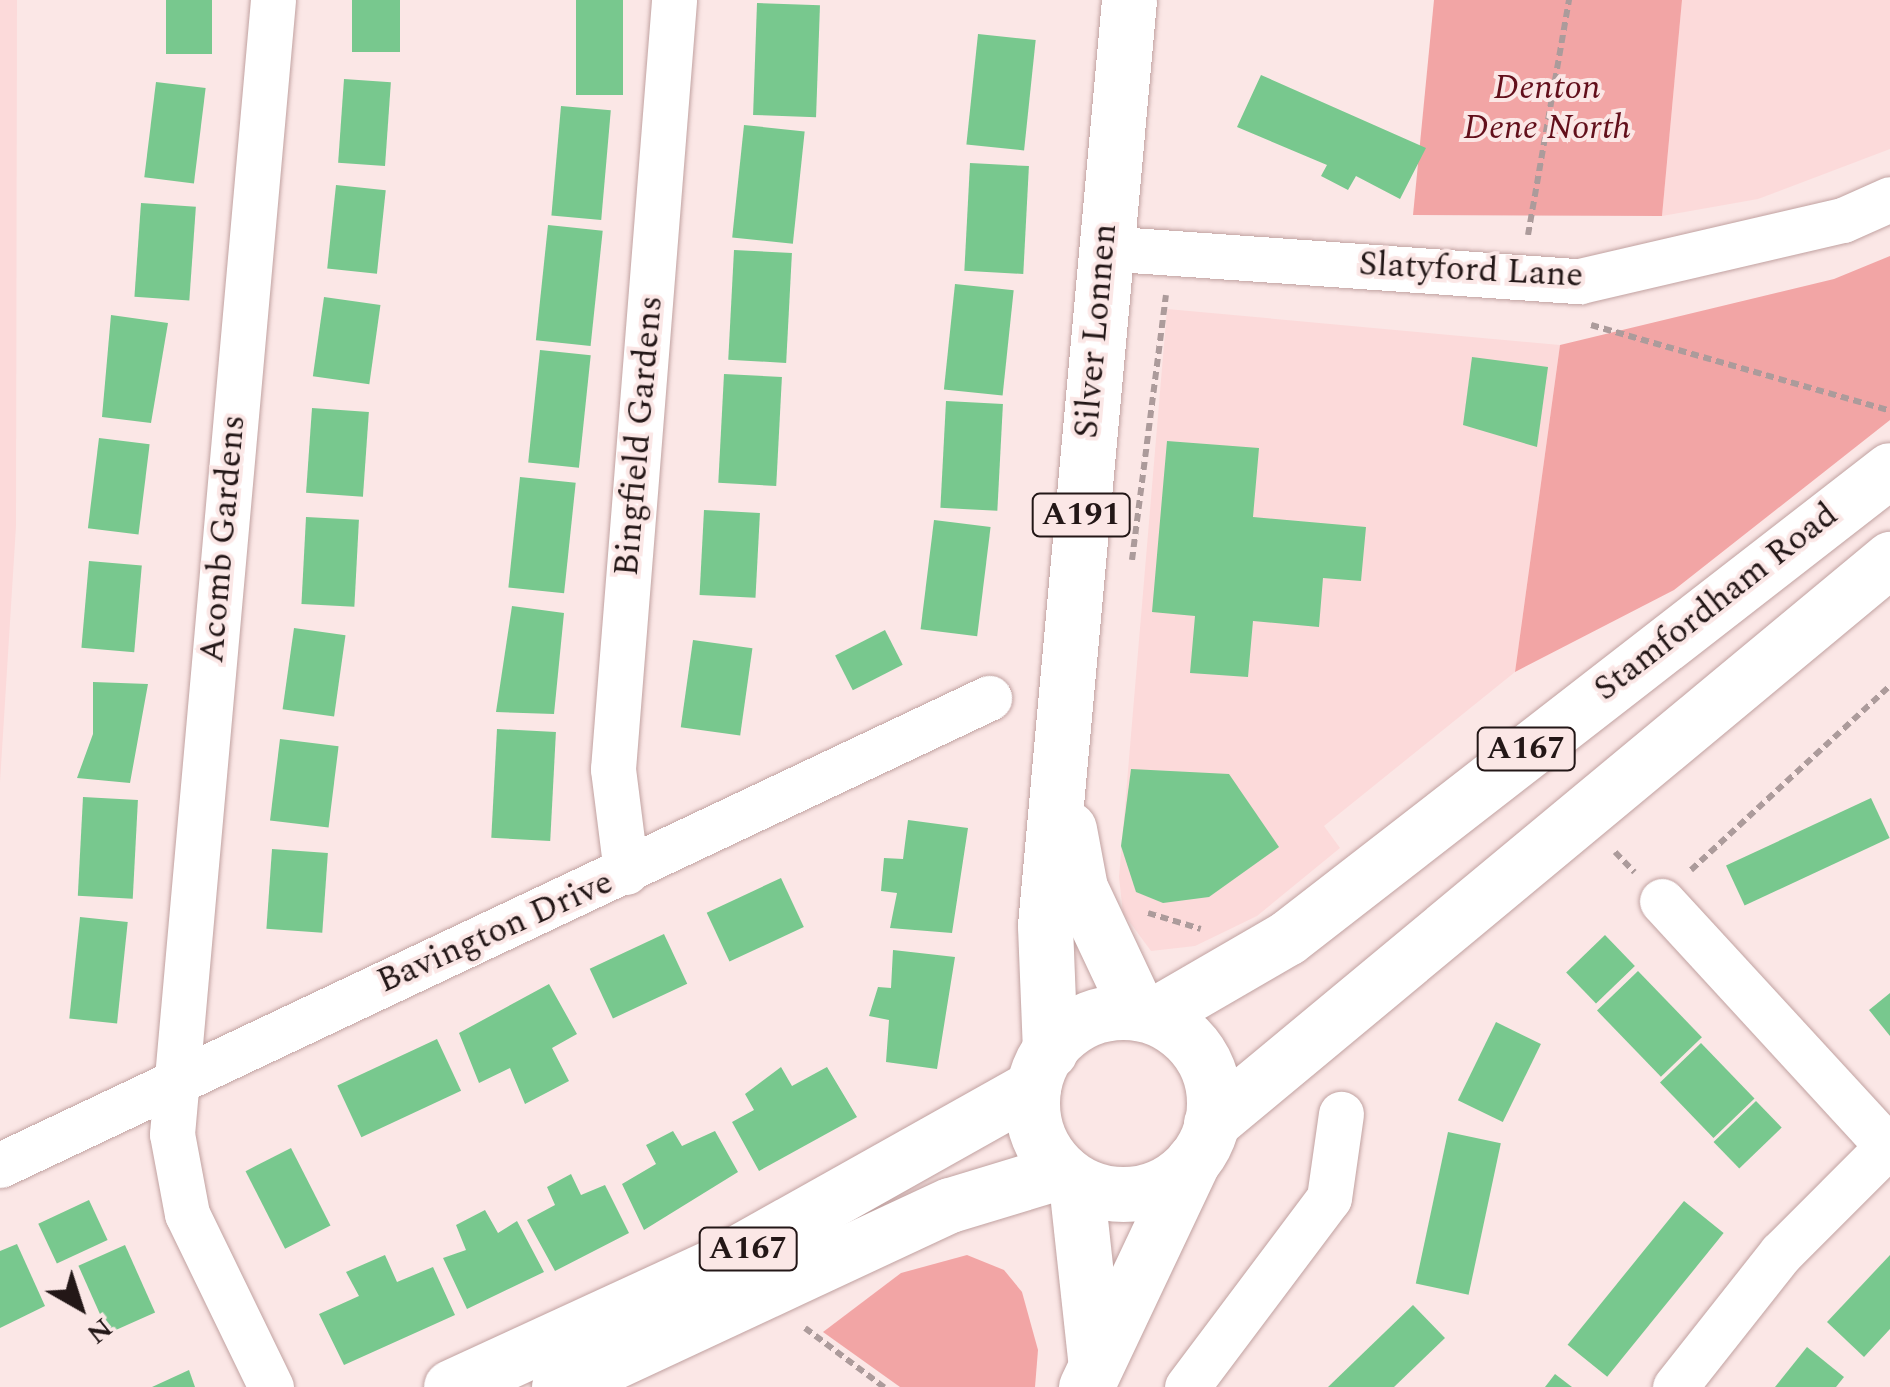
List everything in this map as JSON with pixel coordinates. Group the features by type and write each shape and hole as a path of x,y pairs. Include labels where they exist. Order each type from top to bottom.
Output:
{"main road":[{"name":"Silver Lonnen","path":"1041,1069 1045,925 1102,248 1129,0"},
{"name":"Stamfordham Road","path":"1146,1013 1288,938 1890,470"},
{"name":"A167","path":"1203,1141 1890,559"},
{"name":"Silver Lonnen","path":"1060,782 1080,888 1146,1013"},
{"path":"1146,1013 1184,1033 1205,1065 1203,1141 1090,1376 1069,1177 1036,1133 1041,1069 1091,1021 1146,1013"},
{"name":"A167","path":"451,1387 714,1266 1041,1069"},
{"path":"1069,1177 1142,1192 1203,1141"},
{"name":"A167","path":"559,1387 950,1205 1069,1177"}],"street":[{"name":"Acomb Gardens","path":"271,1387 187,1214 172,1079 273,0"},
{"name":"Bingfield Gardens","path":"626,872 613,769 674,0"},
{"name":"Slatyford Lane","path":"1102,248 1580,280 1842,220 1890,199"},
{"name":"Bavington Drive","path":"0,1165 172,1079 626,872 989,698"},
{"path":"1662,901 1889,1145 1781,1254 1675,1387"},
{"path":"1187,1387 1329,1198 1341,1114"}],"path":[{"path":"1570,0 1526,244 1575,244 1586,324 1890,411"},
{"path":"1130,578 1155,342 1176,253"},
{"path":"1662,901 1774,785 1890,686"},
{"path":"1139,909 1186,931 1224,925"},
{"path":"759,1293 884,1387"}],"shaded area":[{"path":"0,0 17,0 16,526 0,782"},
{"path":"1682,0 1890,0 1890,149 1758,199 1662,216"},
{"path":"1167,309 1560,345 1515,672 1324,826 1340,848 1257,916 1195,946 1151,951 1123,913 1119,877"}],"green space":[{"name":"Denton Dene North","path":"1434,0 1682,0 1662,216 1413,215"},
{"path":"1890,256 1890,420 1674,590 1515,672 1560,345 1834,279"},
{"path":"967,1255 1004,1270 1022,1292 1038,1350 1035,1387 900,1387 823,1332 901,1273"}],"building":[{"path":"166,0 212,0 212,54 166,54"},
{"path":"352,0 400,0 400,52 352,52"},
{"path":"576,0 623,0 623,95 576,95"},
{"path":"757,3 820,5 816,117 753,115"},
{"path":"978,34 1036,40 1024,150 966,144"},
{"path":"1261,75 1426,148 1400,199 1356,176 1348,190 1321,176 1327,165 1237,127"},
{"path":"344,79 391,82 385,166 338,163"},
{"path":"156,82 206,88 194,183 144,177"},
{"path":"561,106 611,110 601,220 551,216"},
{"path":"744,125 805,131 793,244 732,237"},
{"path":"970,163 1029,166 1023,274 964,271"},
{"path":"336,185 386,190 377,274 327,269"},
{"path":"141,203 196,207 189,301 134,297"},
{"path":"548,225 603,231 591,346 536,340"},
{"path":"734,250 792,253 786,363 728,360"},
{"path":"955,284 1014,290 1003,396 944,389"},
{"path":"324,297 380,305 369,384 313,376"},
{"path":"111,315 168,323 151,423 102,417"},
{"path":"540,350 591,355 579,468 528,462"},
{"path":"1472,357 1548,367 1537,447 1463,425"},
{"path":"724,374 782,377 776,486 718,483"},
{"path":"946,401 1003,404 997,511 940,508"},
{"path":"312,408 369,412 363,497 306,493"},
{"path":"99,438 150,444 139,535 88,528"},
{"path":"1167,441 1259,448 1253,517 1366,527 1361,581 1323,578 1319,627 1253,621 1248,677 1190,673 1195,616 1152,612"},
{"path":"520,477 576,483 564,593 508,587"},
{"path":"704,510 760,513 755,598 700,595"},
{"path":"306,517 359,520 354,607 301,604"},
{"path":"934,520 991,527 977,636 921,629"},
{"path":"89,561 142,566 134,652 81,648"},
{"path":"512,606 564,613 554,714 496,712"},
{"path":"294,628 345,635 334,716 283,709"},
{"path":"885,630 903,665 853,690 835,655"},
{"path":"693,640 752,648 740,735 681,727"},
{"path":"93,682 148,684 130,783 77,778 93,734"},
{"path":"497,729 556,732 550,841 491,838"},
{"path":"280,739 339,746 329,828 270,820"},
{"path":"1131,769 1229,774 1279,847 1209,897 1163,903 1136,892 1121,846"},
{"path":"83,797 138,800 133,899 78,896"},
{"path":"1871,798 1890,838 1745,905 1726,866"},
{"path":"908,820 968,828 952,933 890,928 897,893 881,891 884,858 903,859"},
{"path":"272,849 328,853 322,933 266,929"},
{"path":"781,878 804,927 730,962 707,913"},
{"path":"80,917 128,922 117,1023 69,1018"},
{"path":"664,934 687,984 613,1019 590,969"},
{"path":"1605,935 1635,966 1596,1003 1566,973"},
{"path":"893,950 955,957 937,1069 886,1062 889,1020 869,1016 878,987 891,988"},
{"path":"1638,971 1702,1037 1661,1077 1597,1011"},
{"path":"549,984 577,1034 552,1048 569,1081 525,1104 510,1068 479,1083 459,1033"},
{"path":"1890,993 1890,1036 1869,1010"},
{"path":"1496,1022 1541,1044 1503,1122 1458,1100"},
{"path":"437,1039 461,1091 361,1137 337,1085"},
{"path":"1701,1043 1754,1098 1713,1138 1660,1083"},
{"path":"781,1067 792,1086 827,1067 857,1117 759,1171 732,1122 754,1110 745,1094"},
{"path":"1756,1101 1782,1128 1739,1169 1714,1142"},
{"path":"673,1131 682,1146 715,1131 738,1172 644,1230 622,1184 656,1164 646,1145"},
{"path":"1448,1132 1501,1143 1469,1295 1416,1284"},
{"path":"291,1148 330,1226 285,1249 246,1171"},
{"path":"571,1174 581,1195 605,1185 629,1233 555,1271 527,1220 555,1205 547,1187"},
{"path":"89,1200 108,1240 57,1264 38,1224"},
{"path":"1684,1201 1724,1233 1607,1377 1568,1345"},
{"path":"485,1210 498,1233 517,1221 544,1272 467,1309 443,1258 466,1250 456,1225"},
{"path":"17,1244 45,1306 0,1328 0,1251"},
{"path":"125,1245 155,1313 109,1333 78,1266"},
{"path":"385,1255 397,1282 433,1267 455,1315 344,1365 319,1314 359,1296 346,1272"},
{"path":"1890,1255 1890,1329 1864,1357 1827,1322"},
{"path":"1413,1305 1445,1338 1394,1387 1328,1387"},
{"path":"1807,1347 1844,1377 1836,1387 1775,1387"},
{"path":"189,1370 195,1387 152,1387"},
{"path":"1555,1374 1572,1387 1545,1387"}]}
